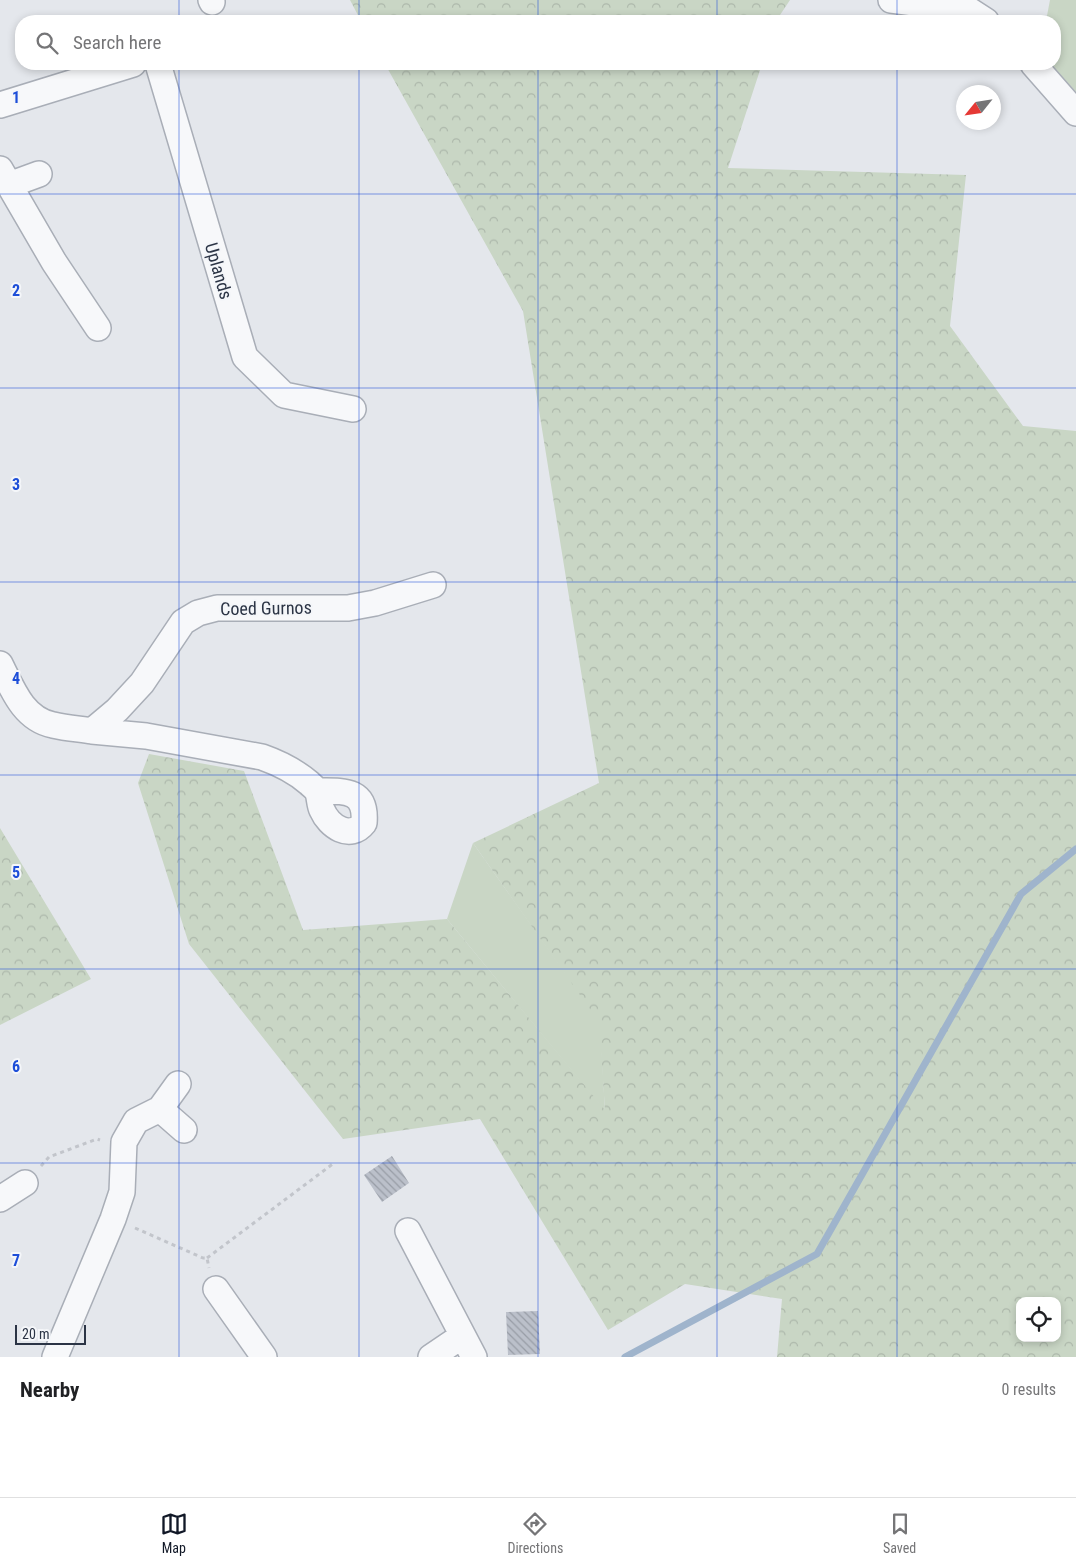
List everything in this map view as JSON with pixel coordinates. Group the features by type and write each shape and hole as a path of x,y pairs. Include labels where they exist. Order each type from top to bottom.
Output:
{"street":[{"path":"893,0 969,10 977,15"},
{"path":"0,105 114,70"},
{"name":"Uplands","path":"160,70 245,357 284,395 353,410"},
{"path":"1037,70 1076,113"},
{"path":"39,174 5,177 54,262 98,328"},
{"name":"Coed Gurnos","path":"92,731 117,710 142,683 183,622 198,613 217,608 348,608 375,603 433,585"},
{"path":"0,664 18,700 34,716 52,725 146,736 262,757 279,763 301,776 317,791"},
{"path":"55,1357 114,1219 122,1192 124,1142 136,1121 160,1109 178,1084"},
{"path":"160,1109 184,1130"},
{"path":"0,1199 26,1183"},
{"path":"408,1231 468,1346 431,1357"},
{"path":"216,1289 264,1357"}],"path":[{"path":"26,1183 50,1157 97,1139 124,1142"},
{"path":"114,1219 203,1258 207,1258 334,1163"},
{"path":"207,1258 216,1289"}],"green space":[{"path":"350,0 790,0 780,15 358,15"},
{"path":"1050,0 1076,0 1076,92 1056,70 1061,70 1061,15 1047,15"},
{"path":"388,70 760,70 728,168 966,175 950,326 1023,426 1076,431 1076,1357 777,1357 782,1299 685,1284 608,1330 480,1119 343,1139 189,944 138,783 149,754 244,771 303,930 447,919 605,1110 599,1022 473,843 599,783 523,311"},
{"path":"0,828 91,979 0,1025"},
{"path":"473,843 600,1022 605,1111 447,919"}],"building":[{"path":"392,1156 409,1183 382,1202 364,1175"},
{"path":"538,1311 540,1354 508,1355 506,1312"}],"waterway":[{"path":"625,1357 817,1254 1021,894 1076,849"}]}
